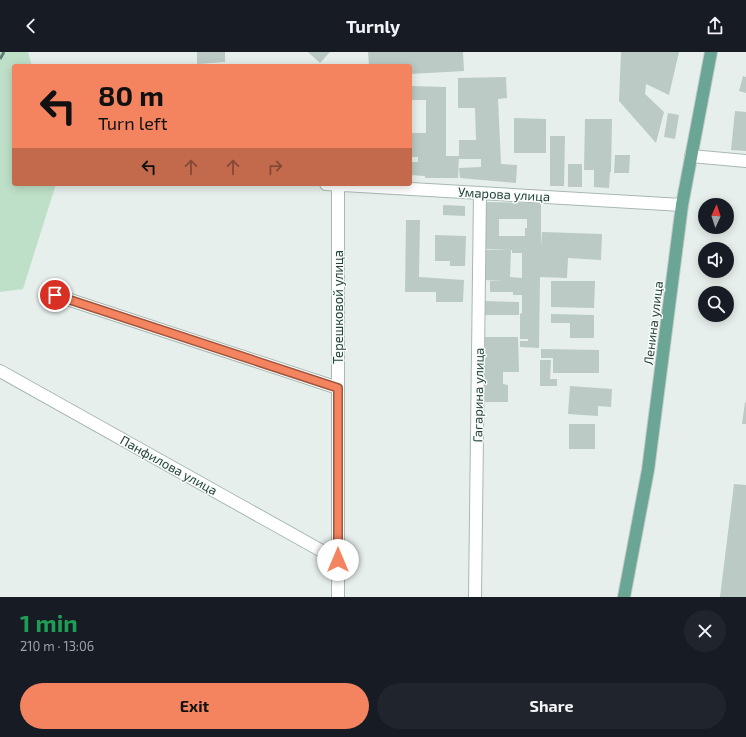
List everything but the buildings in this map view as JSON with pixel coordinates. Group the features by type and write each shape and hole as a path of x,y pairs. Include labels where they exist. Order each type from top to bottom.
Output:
{"main road":[{"name":"Ленина улица","path":"624,597 648,470 682,205 711,52"}],"street":[{"path":"691,156 746,161"},
{"name":"Терешковой улица","path":"332,186 338,388 338,597"},
{"name":"Умарова улица","path":"365,186 682,205"},
{"name":"Гагарина улица","path":"475,597 480,193"},
{"path":"55,295 338,388"},
{"name":"Панфилова улица","path":"0,371 338,560"}],"green space":[{"path":"0,52 28,52 31,64 12,64 12,186 55,186 23,289 0,292"}],"railway":[{"path":"0,59 4,52"}],"route":[{"path":"55,295 338,388 338,560"}]}
